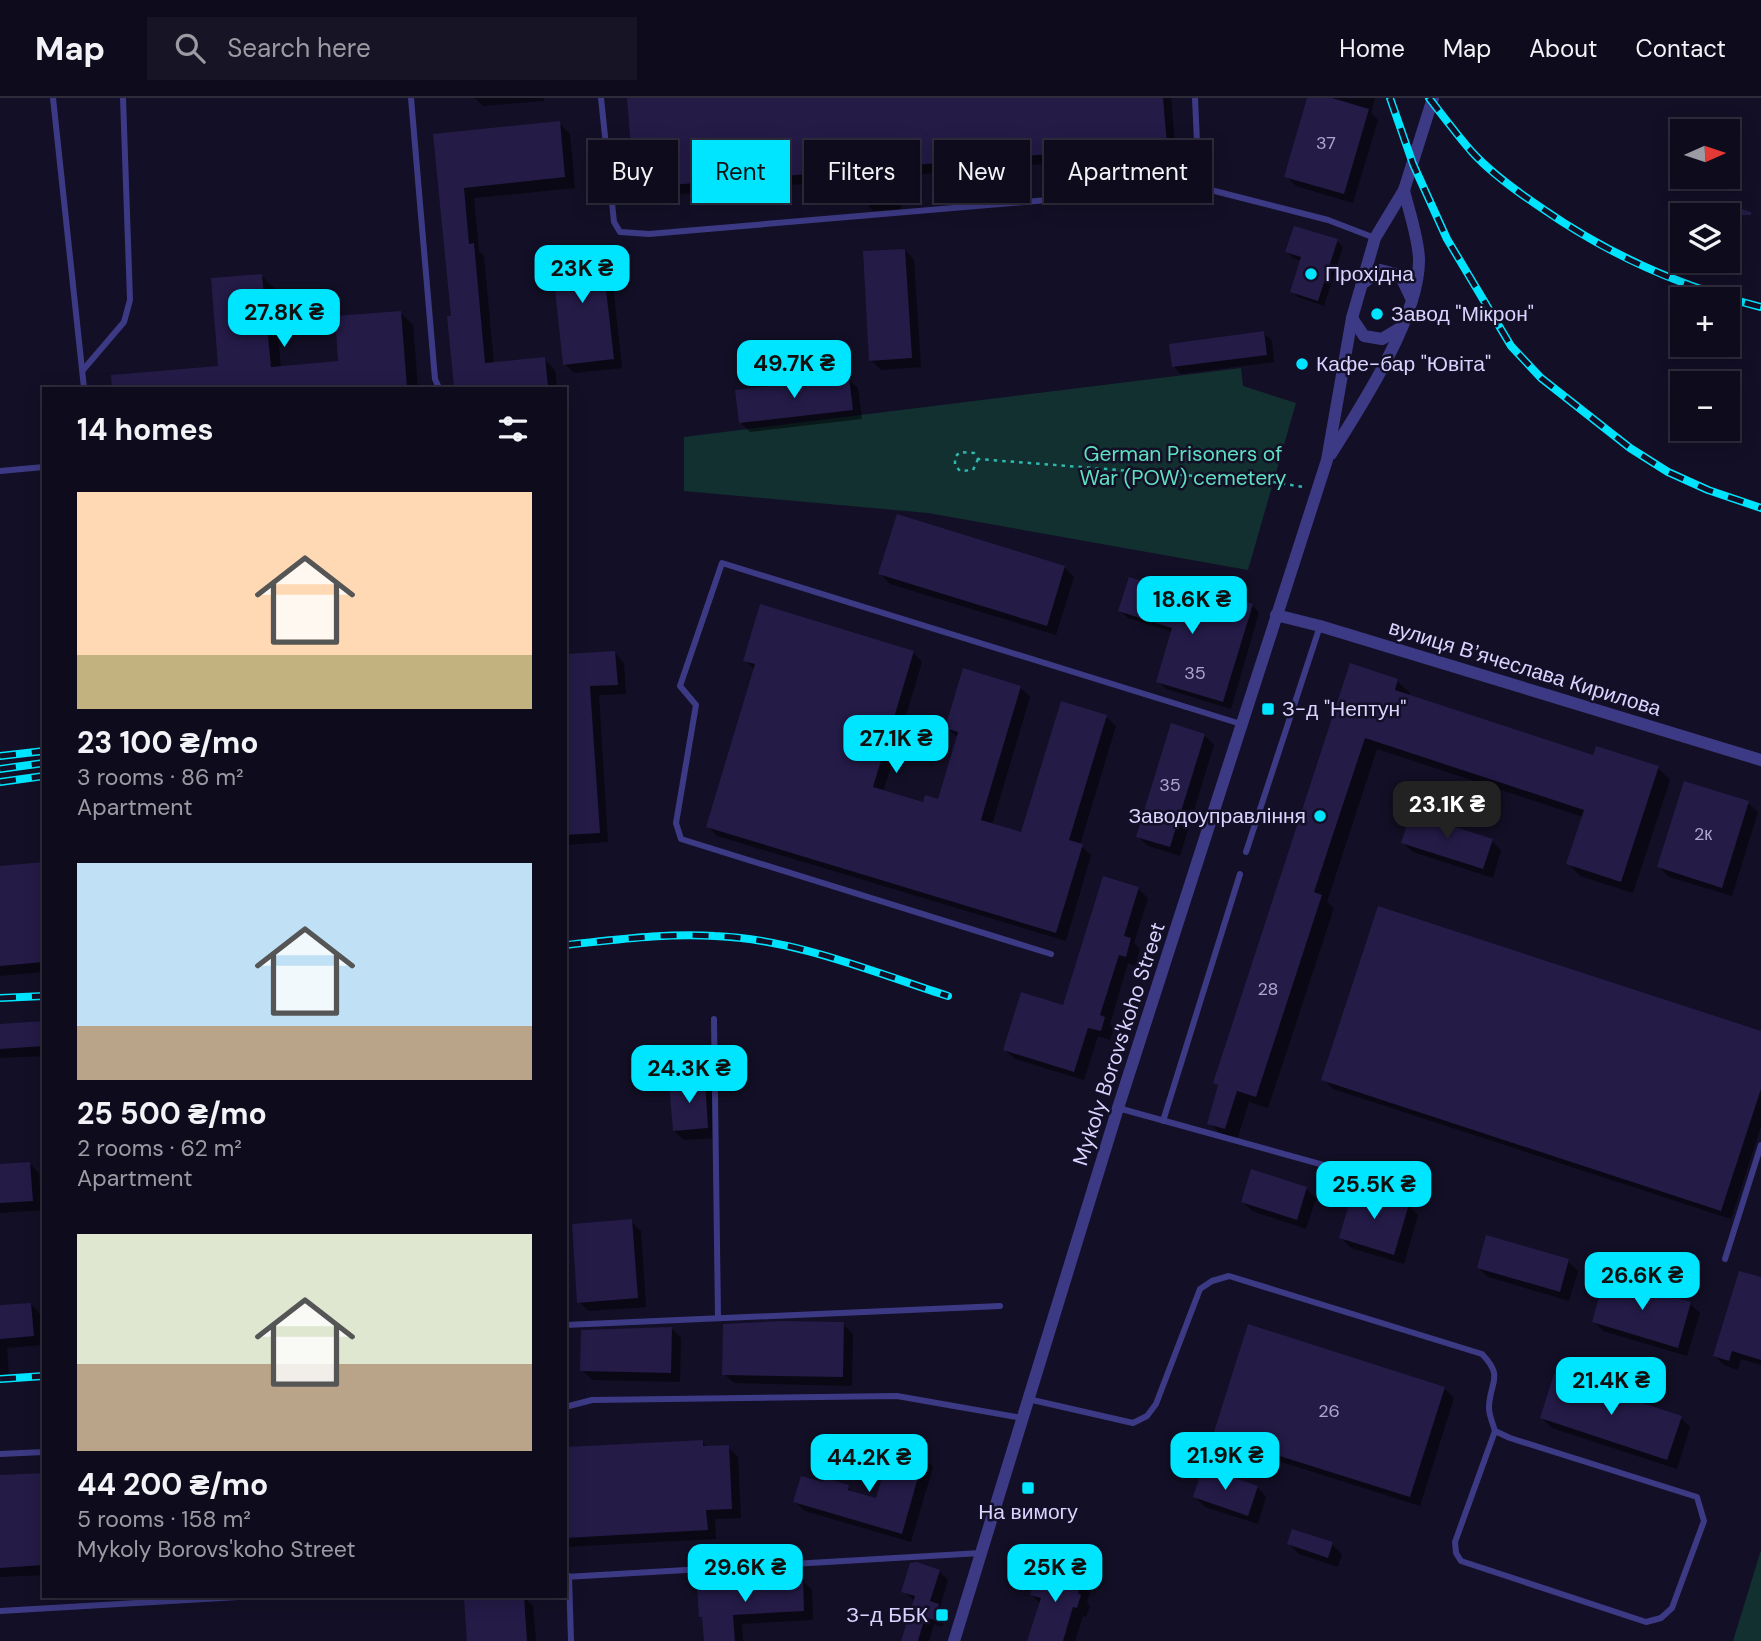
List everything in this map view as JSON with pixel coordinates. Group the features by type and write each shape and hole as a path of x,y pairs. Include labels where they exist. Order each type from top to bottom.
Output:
{"street":[{"name":"Mykoly Borovs'koho Street","path":"954,1641 1118,1108 1327,460 1352,318 1375,238 1404,190 1433,98"},
{"name":"Mykoly Borovs'koho Street","path":"1327,460 1351,424 1404,326 1412,300 1419,258 1404,190"},
{"path":"1362,284 1380,270 1400,275 1412,300"},
{"path":"1352,318 1364,336 1382,339 1404,326"},
{"name":"вулиця Вʼячеслава Кирилова","path":"1276,615 1761,760"}],"lane":[{"path":"53,98 85,387"},
{"path":"83,370 124,322 130,300 123,98"},
{"path":"411,98 435,379 439,387"},
{"path":"601,98 614,222 620,232 636,234 1044,200"},
{"path":"1195,98 1197,140"},
{"path":"1212,190 1328,220 1375,238"},
{"path":"0,471 42,467"},
{"path":"1051,954 681,839 676,822 696,705 680,686 722,564 1243,724"},
{"path":"1246,852 1320,626"},
{"path":"1163,1121 1240,874"},
{"path":"714,1019 718,1318"},
{"path":"1118,1108 1410,1189"},
{"path":"1725,1259 1761,1145"},
{"path":"1028,1399 1133,1423 1147,1416 1156,1404 1200,1289 1212,1280 1229,1276 1482,1354 1491,1363 1496,1379 1489,1409 1495,1431 1455,1542 1456,1553 1461,1561 1646,1622 1661,1618 1672,1608 1704,1521 1697,1497 1495,1431"},
{"path":"567,1325 1000,1306"},
{"path":"567,1406 592,1400 897,1396 1022,1418"},
{"path":"0,1454 42,1452"},
{"path":"572,1641 567,1577 981,1553"},
{"path":"0,1611 224,1598"}],"path":[{"path":"960,452 974,453 978,459 973,470 967,472 960,471 955,465 955,457 960,452"},
{"path":"978,459 1273,482 1317,489"}],"green space":[{"name":"German Prisoners of War (POW) cemetery","path":"1241,368 1243,386 1296,403 1248,570 928,513 684,491 684,437"},
{"path":"1761,1550 1761,1641 1733,1641"}],"building":[{"path":"627,98 1163,98 1167,140 1044,140 1044,154 1030,156 1030,140 934,140 934,163 920,165 920,140 804,140 804,174 790,176 790,140 692,140 692,183 678,184 678,140 630,140"},
{"path":"1307,98 1332,98 1369,109 1344,194 1284,177"},
{"path":"560,121 565,177 464,188 469,244 474,243 485,363 545,357 548,387 454,387 447,316 451,316 433,134"},
{"path":"1740,209 1751,212 1751,215 1740,215"},
{"name":"Прохідна","path":"1294,226 1338,239 1318,301 1290,292 1301,257 1285,252"},
{"path":"601,246 614,359 563,365 551,251"},
{"path":"905,249 912,358 869,361 863,251"},
{"path":"262,274 271,367 338,361 335,316 401,311 407,387 112,387 111,375 218,366 211,278"},
{"path":"1264,331 1267,355 1172,367 1169,344"},
{"path":"849,377 853,410 739,423 735,390"},
{"path":"897,514 1065,566 1047,626 878,574"},
{"path":"1129,577 1220,606 1223,595 1253,604 1223,702 1156,682 1172,628 1118,611"},
{"path":"760,604 914,651 873,787 923,802 925,795 938,799 958,732 945,728 963,668 1021,686 981,820 1021,832 1061,701 1107,715 1069,840 1083,844 1056,933 706,827 755,664 743,661"},
{"path":"615,651 618,685 590,686 600,833 567,835 567,654"},
{"path":"1350,663 1398,679 1395,690 1593,755 1596,746 1659,766 1621,882 1566,864 1584,810 1365,738 1314,892 1322,895 1256,1097 1237,1091 1225,1129 1207,1124 1218,1085 1213,1083"},
{"path":"1171,723 1205,734 1170,847 1136,837"},
{"path":"1684,781 1749,801 1722,888 1657,867"},
{"path":"1411,813 1493,839 1483,869 1401,843"},
{"path":"42,862 42,962 0,966 0,866"},
{"path":"1103,876 1139,887 1124,936 1131,938 1126,957 1119,955 1100,1015 1105,1017 1101,1031 1088,1028 1074,1072 1003,1050 1021,992 1063,1005"},
{"path":"1378,906 1761,1031 1761,1089 1721,1211 1321,1080"},
{"path":"42,1021 42,1046 0,1049 0,1024"},
{"path":"705,1080 708,1128 673,1131 669,1083"},
{"path":"30,1162 33,1201 0,1203 0,1164"},
{"path":"1251,1169 1307,1187 1297,1220 1241,1202"},
{"path":"1354,1187 1409,1204 1394,1255 1339,1238"},
{"path":"632,1219 638,1298 577,1303 572,1224"},
{"path":"1486,1235 1569,1259 1560,1292 1477,1268"},
{"path":"1739,1271 1761,1277 1761,1360 1732,1351 1729,1361 1713,1356"},
{"path":"1605,1276 1691,1302 1678,1348 1592,1322"},
{"path":"31,1303 34,1336 0,1339 0,1305"},
{"path":"844,1322 843,1377 722,1375 723,1324"},
{"path":"1248,1324 1445,1387 1410,1497 1213,1435"},
{"path":"672,1327 671,1373 580,1371 581,1330"},
{"path":"1554,1374 1682,1416 1667,1460 1540,1418"},
{"path":"703,1440 703,1446 729,1445 732,1509 706,1510 708,1530 567,1538 567,1447"},
{"path":"891,1446 924,1456 902,1534 793,1502 801,1476 823,1482 825,1478 849,1485 848,1490 876,1498"},
{"path":"1203,1467 1258,1486 1248,1516 1193,1497"},
{"path":"42,1473 42,1565 0,1568 0,1475"},
{"path":"1292,1529 1333,1542 1328,1558 1287,1544"},
{"path":"917,1562 940,1570 930,1601 939,1604 934,1620 925,1617 918,1641 901,1641 915,1596 901,1592 910,1563"},
{"path":"1051,1564 1084,1574 1077,1608 1073,1607 1063,1641 1027,1641 1041,1598 1030,1595 1036,1577 1046,1580"},
{"path":"803,1579 804,1611 733,1615 735,1641 704,1641 697,1585"},
{"path":"524,1598 527,1641 467,1641 464,1599"}],"railway":[{"path":"1390,98 1413,164 1447,239 1511,346 1541,378 1630,448 1668,472 1708,490 1761,508"},
{"path":"1429,98 1466,146 1488,168 1515,190 1569,226 1621,255 1675,280 1761,307"},
{"path":"0,756 42,751"},
{"path":"0,769 42,763"},
{"path":"0,782 42,776"},
{"path":"567,945 678,935 745,938 833,958 948,996"},
{"path":"0,998 42,996"},
{"path":"0,1379 42,1376"}],"place":[{"name":"Прохідна","path":"1311,274"},
{"name":"Завод \"Мікрон\"","path":"1377,314"},
{"name":"Кафе-бар \"Ювіта\"","path":"1302,364"},
{"name":"З-д \"Нептун\"","path":"1268,709"},
{"name":"Заводоуправління","path":"1320,816"},
{"name":"На вимогу","path":"1028,1488"},
{"name":"З-д ББК","path":"942,1615"}]}
